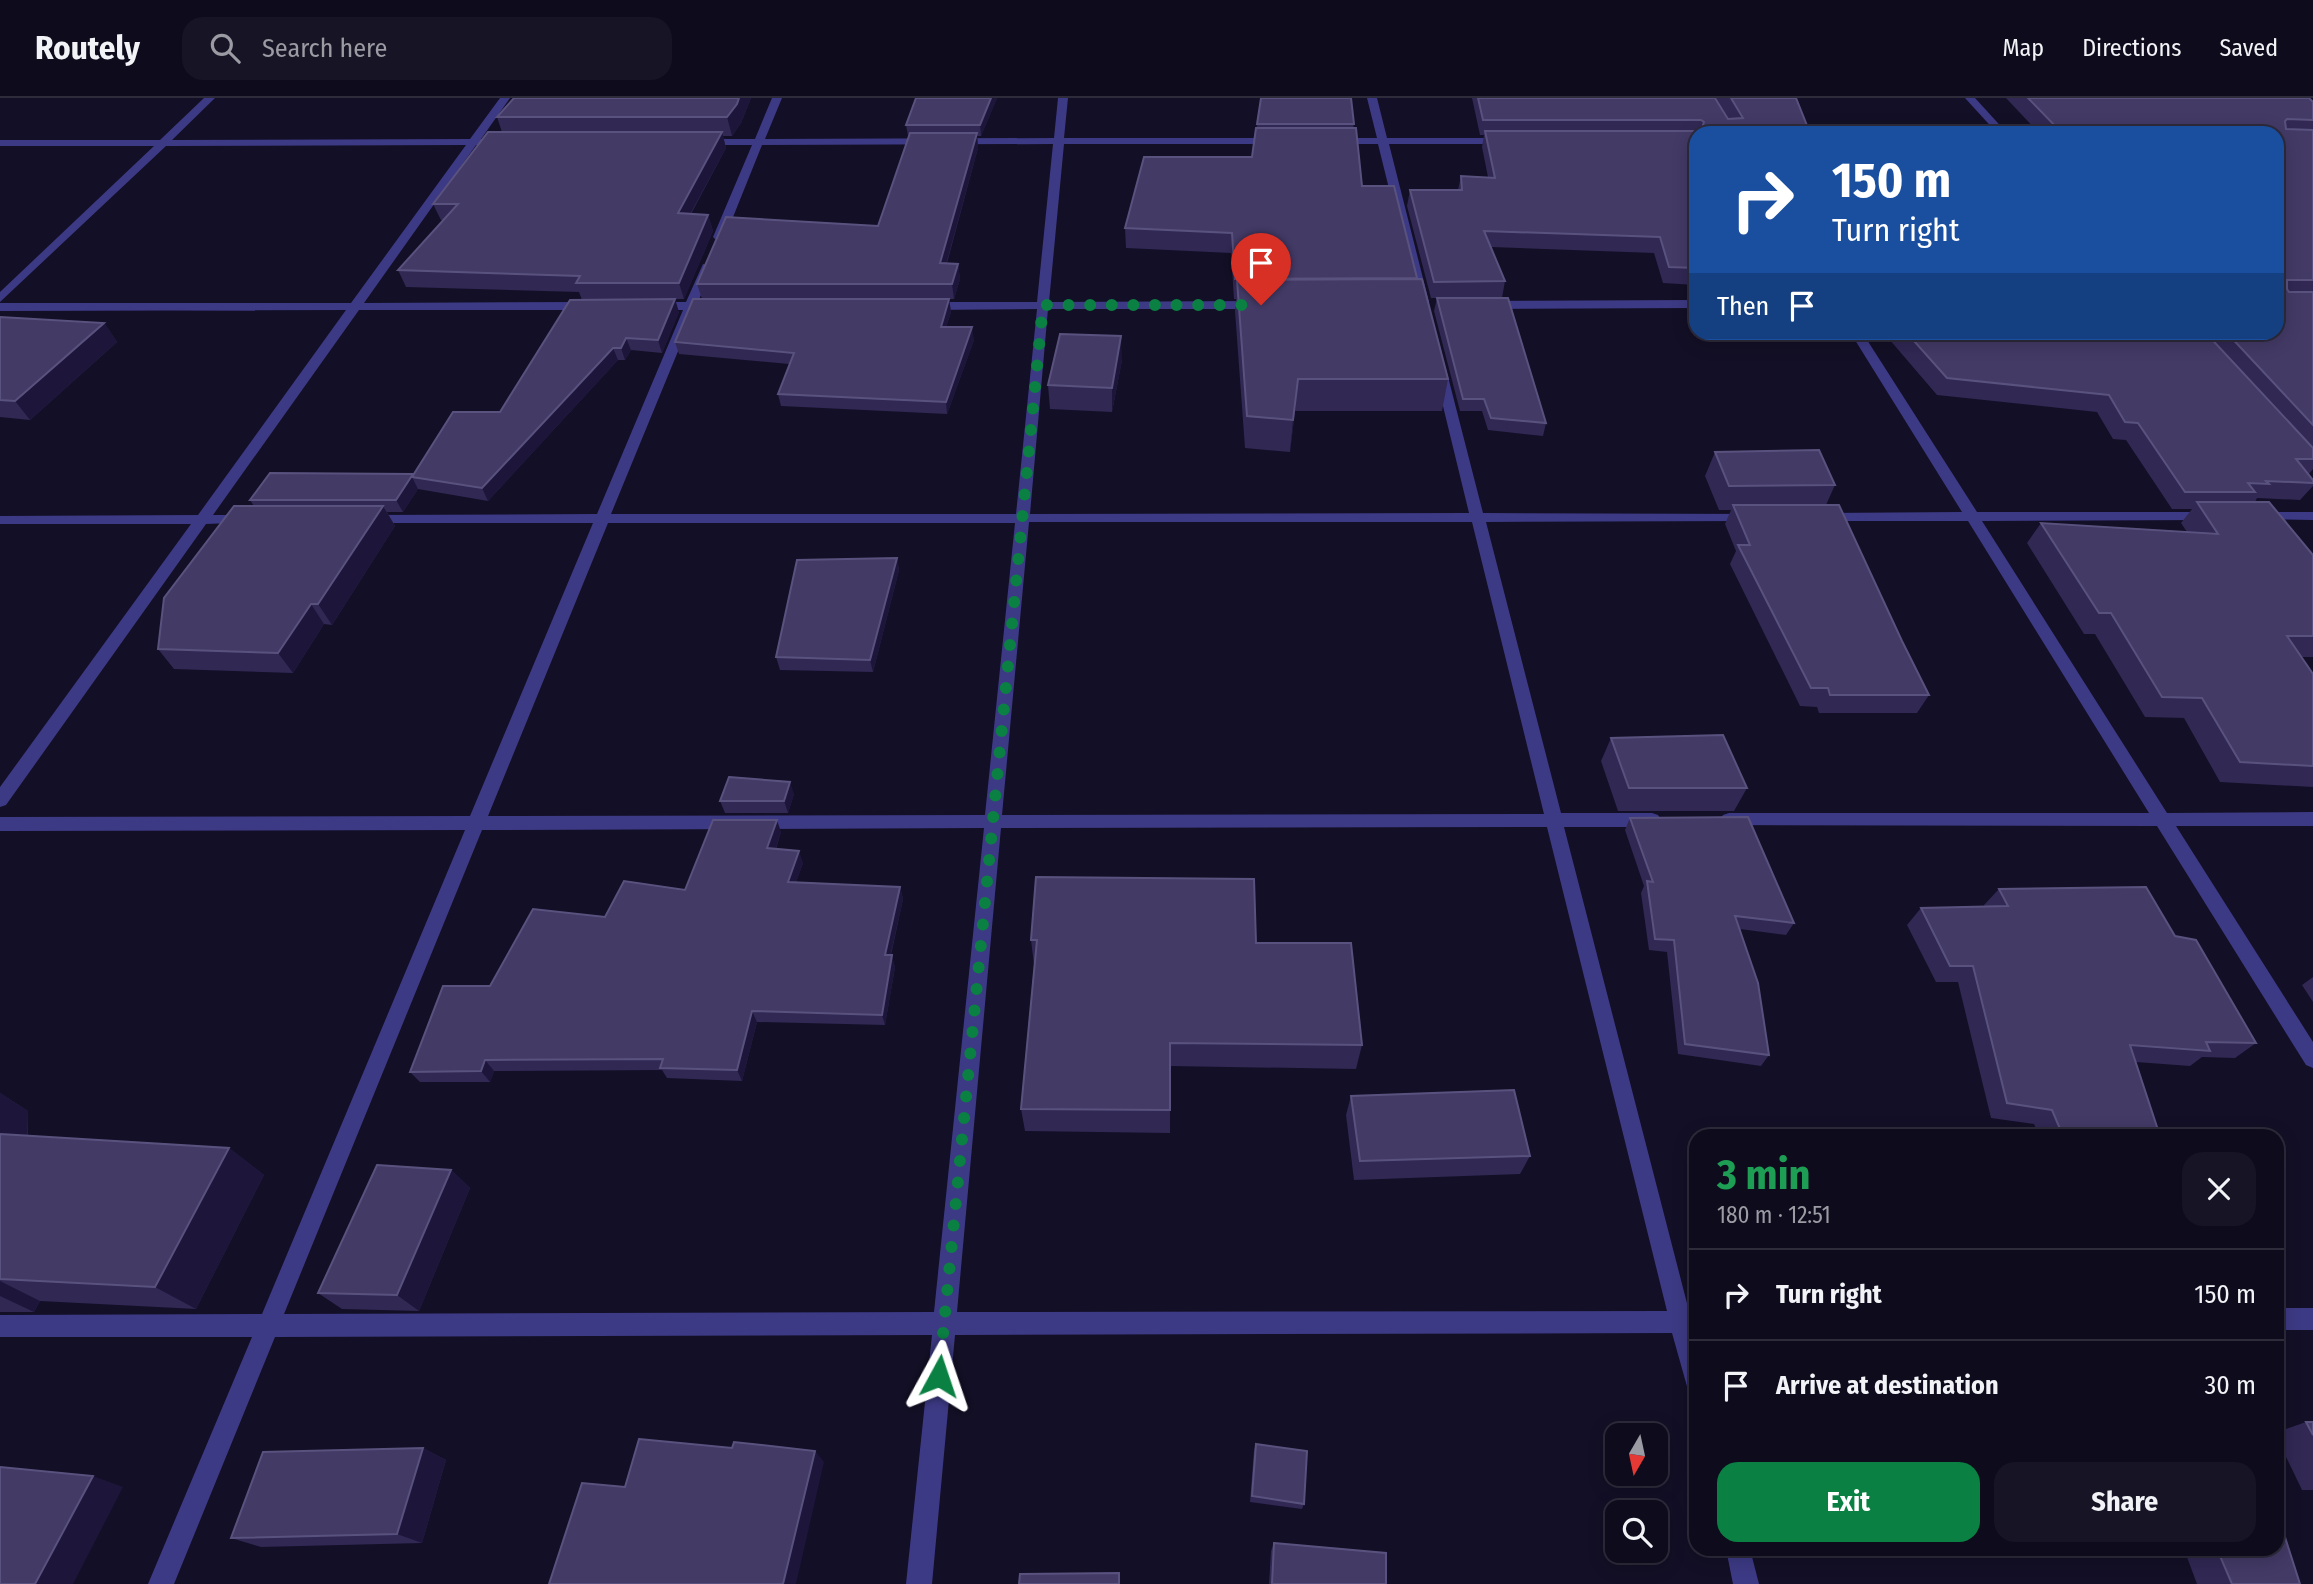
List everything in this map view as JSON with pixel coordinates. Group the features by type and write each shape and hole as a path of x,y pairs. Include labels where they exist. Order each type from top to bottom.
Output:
{"street":[{"path":"0,298 210,98"},
{"path":"0,800 505,98"},
{"path":"161,1584 777,98"},
{"path":"919,1584 1063,98"},
{"path":"1372,98 1425,308"},
{"path":"1970,98 1996,126"},
{"path":"691,142 1288,141"},
{"path":"1329,141 1519,141"},
{"path":"0,143 514,142"},
{"path":"1478,305 1689,304"},
{"path":"907,306 1274,305"},
{"path":"0,307 607,306"},
{"path":"635,306 731,306"},
{"path":"1861,340 2313,1059"},
{"path":"0,1326 1688,1322 1555,821 1437,358"},
{"path":"1807,517 2217,516"},
{"path":"2245,516 2313,516"},
{"path":"354,519 1766,517"},
{"path":"0,520 257,519"},
{"path":"1707,820 2313,819"},
{"path":"0,824 1665,820"},
{"path":"2284,1319 2313,1319"},
{"path":"1740,1556 1746,1584"}],"building":[{"path":"514,98 739,98 727,117 497,117"},
{"path":"916,98 991,98 980,125 906,125"},
{"path":"1261,98 1351,98 1354,124 1257,124"},
{"path":"1478,98 1715,98 1728,119 1743,118 1731,98 1796,98 1807,126 1703,126 1704,122 1701,120 1483,120"},
{"path":"2028,98 2309,98 2313,102 2313,120 2285,121 2286,129 2313,130 2313,280 2287,280 2287,289 2289,292 2313,292 2313,425 2233,340 2284,340 2284,126 2055,126"},
{"path":"1256,128 1356,128 1362,186 1394,186 1417,278 1235,279 1232,233 1125,228 1144,157 1252,157"},
{"path":"1485,131 1689,131 1689,268 1669,267 1660,237 1484,231 1505,281 1434,282 1410,190 1462,190 1461,176 1495,178"},
{"path":"488,132 722,132 678,213 708,215 679,283 576,283 580,276 398,270 458,204 433,204"},
{"path":"910,133 977,133 940,263 958,264 952,284 697,284 726,217 878,226"},
{"path":"1422,279 1448,379 1298,379 1293,420 1247,416 1237,280"},
{"path":"1437,298 1508,298 1546,423 1491,418 1484,399 1463,399"},
{"path":"675,299 658,340 626,338 621,348 613,348 482,488 412,477 453,412 500,412 570,300"},
{"path":"693,299 949,299 941,327 972,327 946,402 778,394 794,353 675,342"},
{"path":"0,317 104,323 15,401 0,400"},
{"path":"1060,334 1121,336 1112,388 1048,385"},
{"path":"1913,340 2212,340 2313,448 2313,459 2296,459 2313,483 2266,481 2269,484 2248,483 2255,492 2185,492 2138,423 2125,422 2109,395 1947,378"},
{"path":"1819,450 1835,485 1729,486 1715,452"},
{"path":"270,473 413,474 396,500 250,500"},
{"path":"2197,502 2269,502 2313,555 2313,636 2287,636 2313,674 2313,766 2240,762 2202,698 2162,697 2111,613 2099,613 2041,523 2218,534"},
{"path":"1733,505 1839,505 1929,695 1830,695 1828,688 1811,688 1738,545 1750,545"},
{"path":"234,506 383,506 318,604 311,604 278,653 158,649 164,598"},
{"path":"897,558 870,660 776,657 797,560"},
{"path":"1723,735 1747,788 1629,788 1611,738"},
{"path":"729,777 790,782 784,801 720,801"},
{"path":"1748,817 1794,923 1735,916 1758,983 1769,1055 1685,1044 1674,940 1655,939 1647,881 1653,882 1630,818"},
{"path":"713,820 777,820 767,848 799,851 788,882 900,887 885,955 892,955 882,1015 752,1011 737,1070 660,1068 663,1059 485,1060 481,1071 410,1072 443,986 490,986 533,909 605,917 624,881 685,890"},
{"path":"1036,877 1254,879 1256,943 1351,943 1362,1045 1170,1043 1170,1110 1021,1109 1037,940 1031,940"},
{"path":"2146,887 2175,936 2196,940 2256,1043 2206,1042 2210,1051 2130,1045 2158,1129 2060,1129 2052,1110 2007,1103 1973,966 1950,966 1921,908 2008,906 1999,889"},
{"path":"1514,1090 1530,1156 1360,1161 1351,1096"},
{"path":"0,1134 229,1148 155,1287 0,1279"},
{"path":"377,1165 451,1170 397,1295 318,1293"},
{"path":"2306,1422 2313,1422 2313,1435"},
{"path":"639,1439 732,1448 734,1442 815,1451 783,1584 549,1584 582,1483 625,1487"},
{"path":"1256,1444 1307,1451 1304,1504 1252,1496"},
{"path":"423,1448 397,1534 231,1538 263,1452"},
{"path":"0,1467 93,1476 35,1584 0,1584"},
{"path":"2284,1534 2300,1584 2232,1584 2220,1556 2284,1556"},
{"path":"1274,1543 1386,1553 1386,1584 1272,1584"},
{"path":"1119,1573 1119,1584 1019,1584 1020,1574"}],"route":[{"path":"939,1376 1043,305 1261,305"}]}
